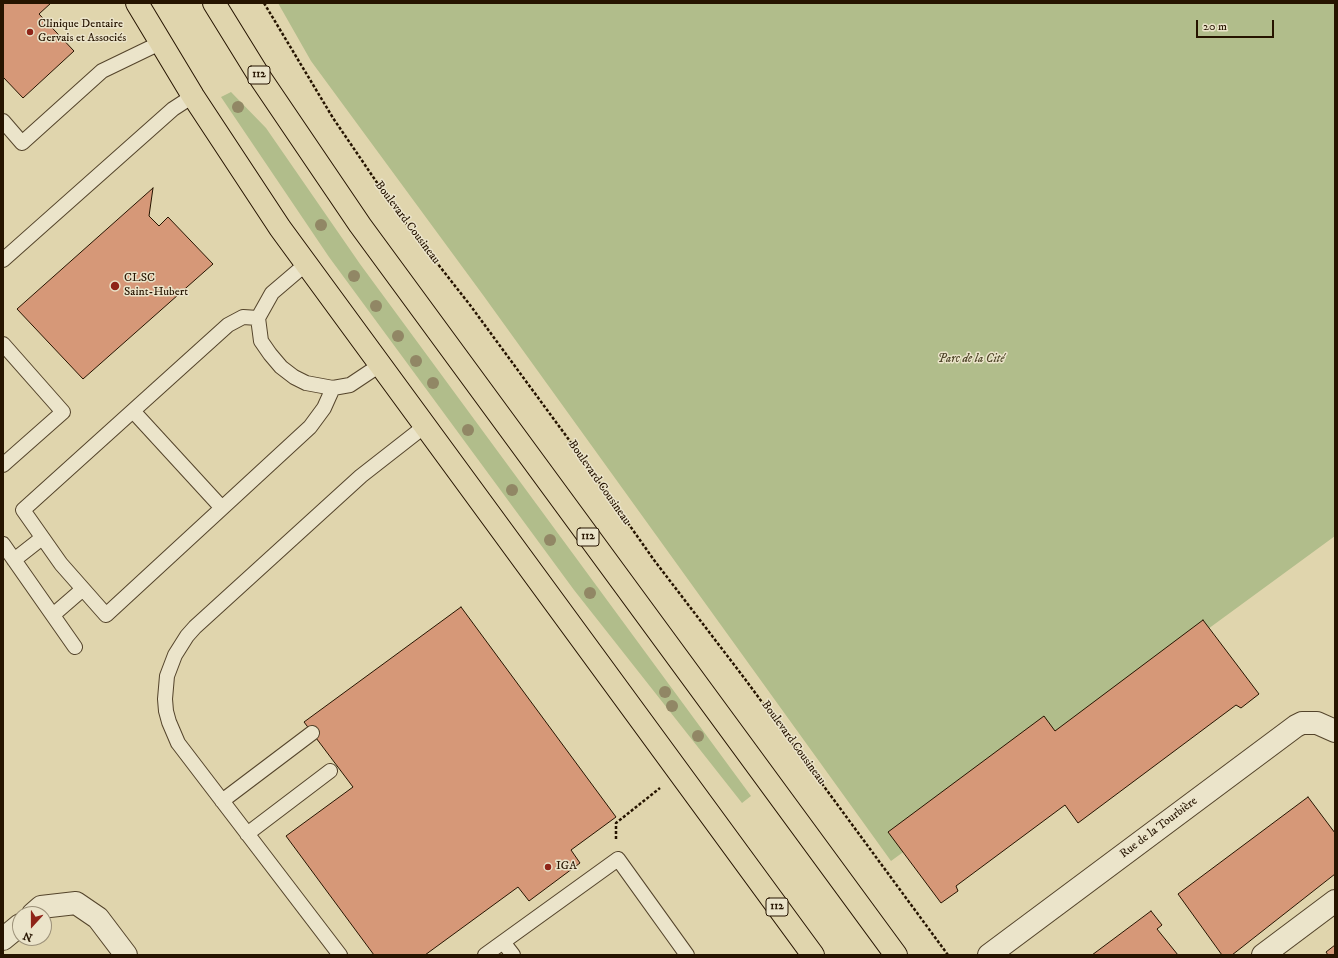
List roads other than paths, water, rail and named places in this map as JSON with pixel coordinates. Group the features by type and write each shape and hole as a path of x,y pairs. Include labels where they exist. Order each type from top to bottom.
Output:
{"main road":[{"name":"112","path":"137,3 193,96 306,264 813,955"},
{"name":"112","path":"214,3 261,79 360,225 896,955"}],"street":[{"name":"Rue de la Tourbière","path":"989,955 1296,726 1302,723 1317,723 1335,731"},
{"path":"1263,955 1335,901"},
{"path":"50,906 76,903 98,918 126,955"},
{"path":"3,939 12,932"}],"lane":[{"path":"3,122 22,143 102,71 160,43"},
{"path":"3,260 173,109 193,96"},
{"path":"306,264 272,293 258,318 262,341 281,367 294,377 306,383 333,388 350,385 380,365"},
{"path":"258,318 243,317 228,325 23,510 61,564 106,615 310,426 324,408 333,388"},
{"path":"3,344 63,412 3,465"},
{"path":"133,411 222,508"},
{"path":"340,955 178,743 169,722 165,699 166,688 170,665 187,636 361,476 425,426"},
{"path":"14,560 42,538"},
{"path":"3,544 75,647"},
{"path":"53,615 83,589"},
{"path":"222,801 312,733"},
{"path":"248,834 330,771"},
{"path":"485,955 618,860 687,955"},
{"path":"504,942 513,955"}],"place":[{"name":"Clinique Dentaire Gervais et Associés","path":"30,32"},
{"name":"CLSC Saint-Hubert","path":"115,286"},
{"name":"IGA","path":"548,867"}],"park label":[{"name":"Parc de la Cité","path":"971,360"}]}
